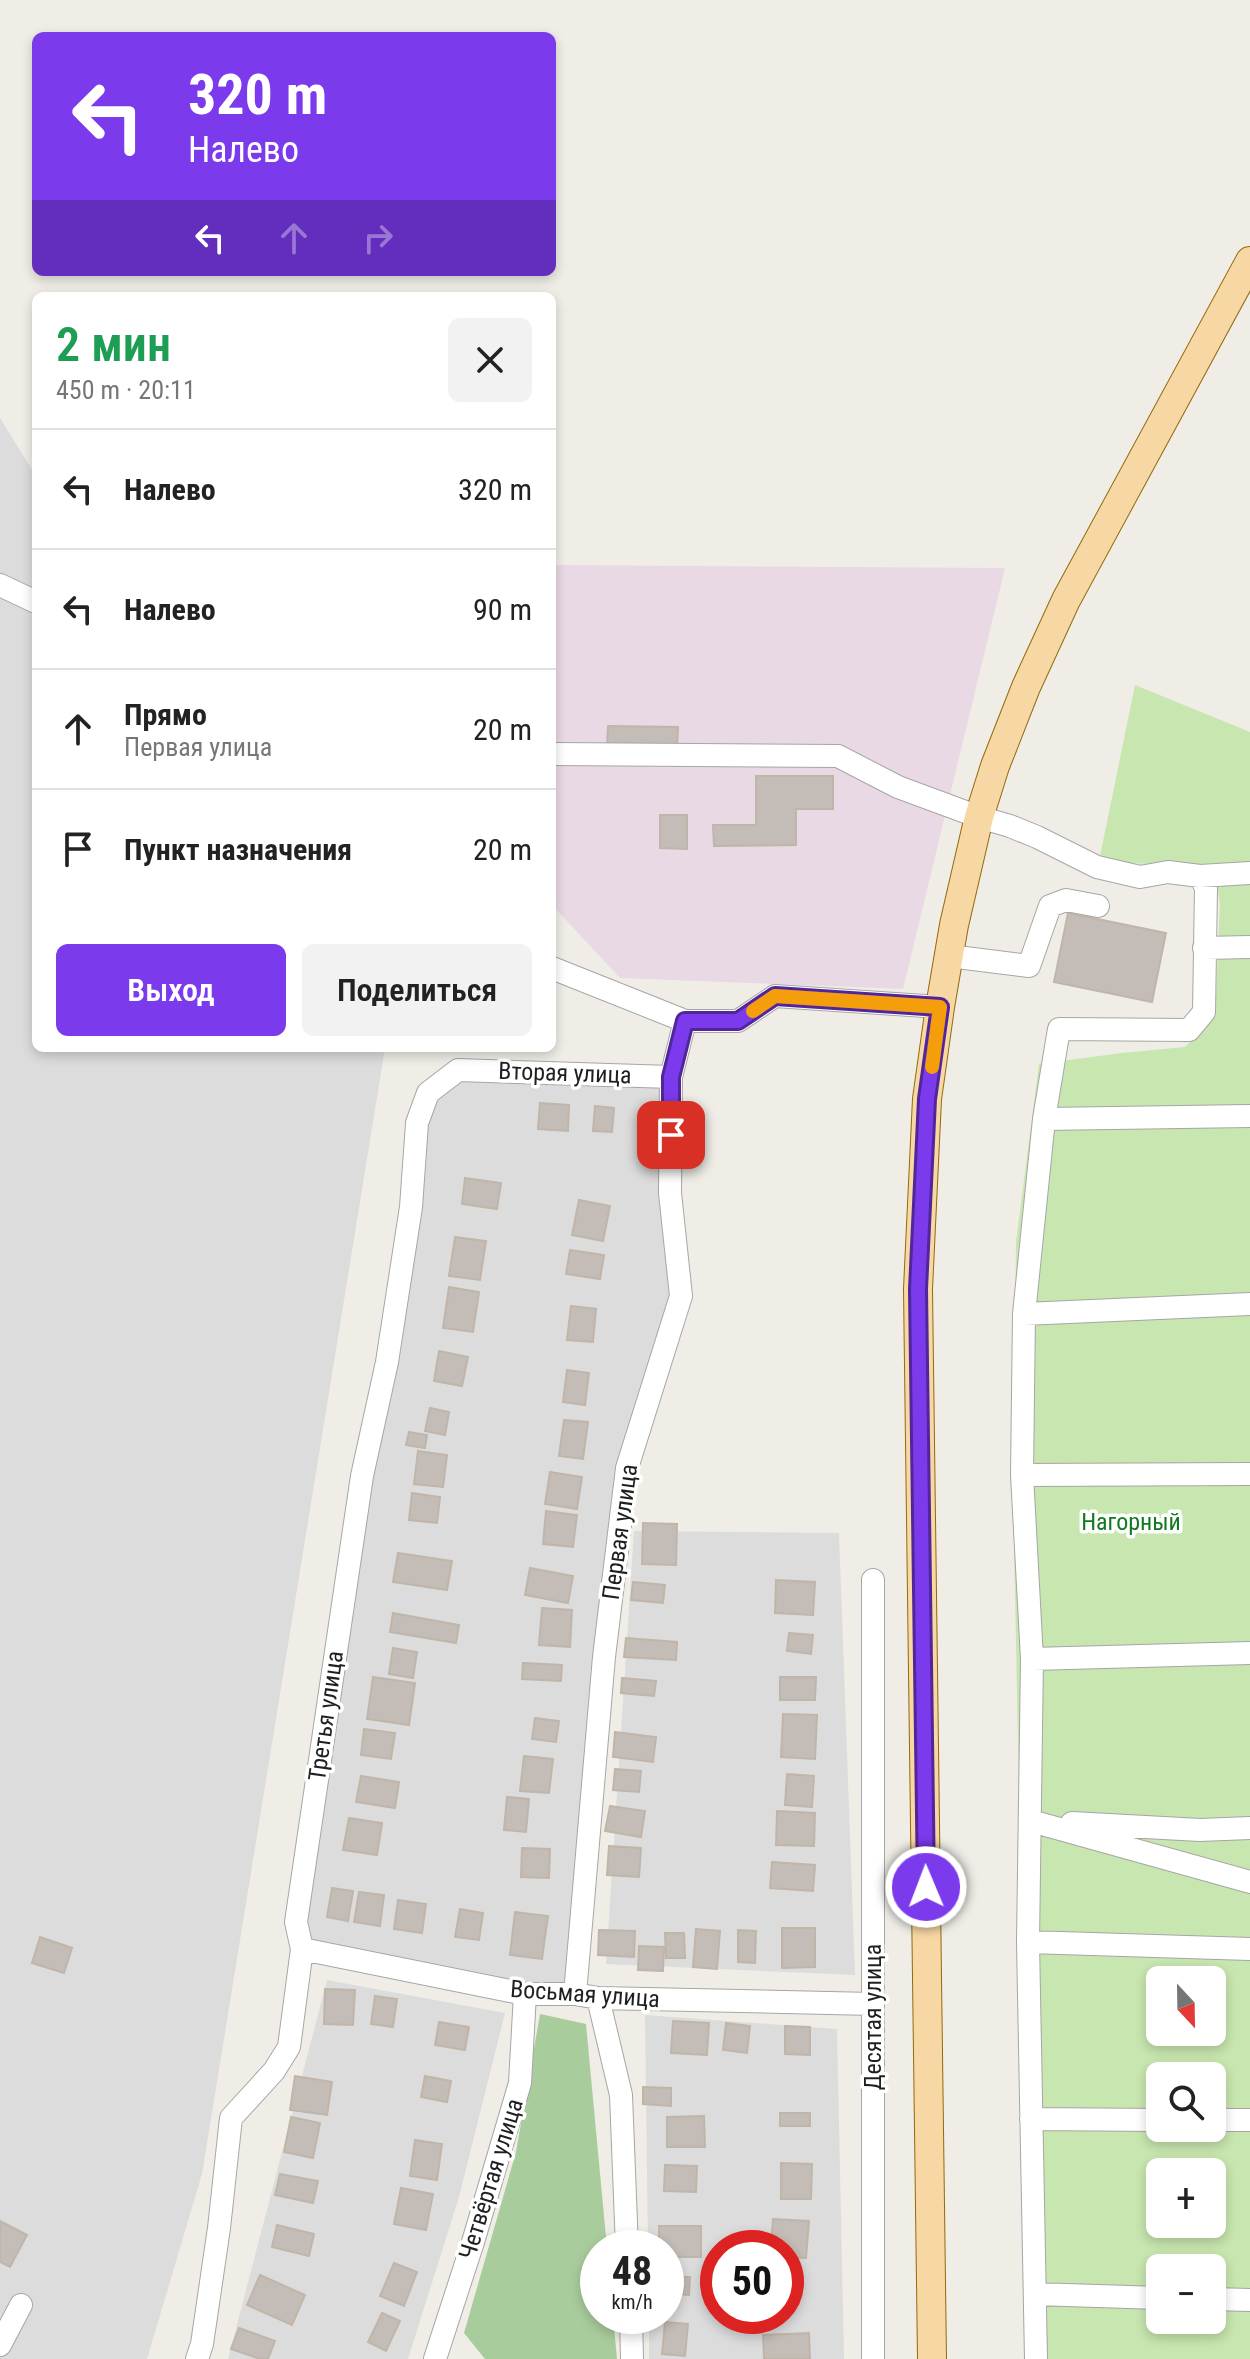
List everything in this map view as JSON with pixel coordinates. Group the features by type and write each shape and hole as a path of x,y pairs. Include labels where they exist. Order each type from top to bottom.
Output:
{"main road":[{"path":"932,2359 918,1289 927,1099 940,1007 979,817 1026,687 1066,600 1250,261"}],"street":[{"path":"0,585 32,600"},
{"path":"556,754 838,756 898,787 1010,826 1097,867 1140,877 1168,872 1200,876 1250,873"},
{"path":"1036,2359 1028,1942 1032,1659 1022,1475 1024,1314 1044,1119 1059,1029 1189,1030 1204,1012 1207,908 1206,888 1200,876"},
{"path":"949,956 1029,966 1050,906 1066,900 1098,906"},
{"path":"1204,948 1250,947"},
{"path":"556,970 685,1021 738,1021 775,996 940,1007"},
{"name":"Первая улица","path":"575,1994 604,1657 627,1468 681,1296 670,1193 671,1077 685,1021"},
{"name":"Вторая улица","path":"458,1070 671,1077"},
{"name":"Третья улица","path":"197,2359 202,2344 219,2228 231,2118 274,2071 289,2047 302,1949 296,1922 362,1476 387,1362 411,1207 417,1123 428,1093 458,1070"},
{"path":"1044,1119 1250,1116"},
{"path":"1024,1314 1250,1304"},
{"path":"1022,1475 1250,1474"},
{"name":"Десятая улица","path":"873,1580 873,2359"},
{"path":"1032,1659 1250,1653"},
{"path":"1031,1821 1200,1830 1250,1828"},
{"path":"1031,1821 1250,1882"},
{"path":"1028,1942 1250,1949"},
{"name":"Восьмая улица","path":"302,1949 525,1994 873,2004"},
{"name":"Четвёртая улица","path":"435,2359 520,2083 525,1994"},
{"path":"598,1998 621,2095 626,2230"},
{"path":"1031,2119 1146,2120"},
{"path":"1226,2120 1250,2120"},
{"path":"1035,2294 1146,2298"},
{"path":"1226,2299 1250,2300"},
{"path":"0,2345 21,2305"},
{"path":"631,2334 632,2359"}],"shaded area":[{"path":"0,418 32,470 32,1052 384,1052 202,2174 147,2359 0,2359"},
{"path":"556,565 1005,568 903,989 620,978 556,909"},
{"path":"458,1070 671,1077 681,1296 627,1468 575,1994 302,1949 417,1123"},
{"path":"634,1531 839,1533 855,1975 606,1964"},
{"path":"327,1980 505,2013 459,2197 408,2359 228,2359"},
{"path":"645,2015 837,2029 844,2359 649,2359 649,2334 684,2334 684,2230 648,2230"}],"green space":[{"name":"Нагорный","path":"1135,685 1250,732 1250,2359 1025,2359 1013,1493 1016,1242 1039,1064 1185,1047 1215,1017 1220,904 1214,868 1099,861"},
{"path":"540,2014 586,2024 605,2230 580,2230 580,2334 615,2334 617,2359 485,2359 464,2333 516,2152"}],"building":[{"path":"608,726 678,727 677,750 607,749"},
{"path":"756,776 833,776 833,809 796,809 796,845 714,846 713,825 756,825"},
{"path":"660,815 687,815 687,849 660,848"},
{"path":"1068,913 1166,933 1152,1002 1054,982"},
{"path":"540,1103 569,1105 568,1131 538,1129"},
{"path":"595,1106 614,1108 612,1132 593,1131"},
{"path":"465,1178 501,1183 497,1209 462,1204"},
{"path":"579,1200 610,1206 603,1241 572,1235"},
{"path":"455,1237 486,1241 480,1280 449,1276"},
{"path":"570,1250 604,1255 600,1279 566,1274"},
{"path":"449,1287 479,1292 473,1332 443,1328"},
{"path":"571,1306 596,1309 593,1342 567,1340"},
{"path":"439,1351 468,1357 462,1386 434,1381"},
{"path":"567,1370 589,1373 585,1405 563,1402"},
{"path":"430,1408 449,1412 445,1435 425,1431"},
{"path":"564,1420 588,1422 583,1459 559,1456"},
{"path":"409,1432 427,1435 425,1448 406,1445"},
{"path":"418,1451 447,1455 443,1487 414,1484"},
{"path":"550,1472 582,1477 577,1509 545,1504"},
{"path":"412,1493 440,1497 437,1523 409,1520"},
{"path":"546,1511 577,1515 573,1547 543,1544"},
{"path":"643,1523 677,1524 676,1565 642,1564"},
{"path":"398,1553 452,1561 447,1590 393,1582"},
{"path":"530,1568 573,1576 568,1603 525,1595"},
{"path":"776,1580 815,1582 813,1615 775,1613"},
{"path":"633,1582 665,1585 663,1603 631,1600"},
{"path":"542,1608 572,1610 570,1647 539,1645"},
{"path":"393,1613 459,1625 456,1643 390,1632"},
{"path":"789,1633 813,1635 811,1654 787,1651"},
{"path":"626,1638 677,1642 676,1660 624,1657"},
{"path":"393,1648 417,1652 413,1678 389,1674"},
{"path":"523,1663 562,1665 561,1681 522,1679"},
{"path":"373,1677 415,1683 409,1725 367,1719"},
{"path":"780,1677 816,1677 815,1700 780,1700"},
{"path":"622,1678 656,1681 654,1696 621,1693"},
{"path":"783,1714 817,1715 815,1759 781,1757"},
{"path":"535,1718 559,1721 556,1742 532,1739"},
{"path":"364,1729 395,1733 391,1759 361,1755"},
{"path":"615,1732 656,1737 653,1762 613,1757"},
{"path":"524,1756 553,1759 549,1793 520,1791"},
{"path":"615,1769 641,1771 639,1792 613,1790"},
{"path":"787,1774 814,1776 812,1807 785,1805"},
{"path":"361,1776 399,1782 395,1808 356,1802"},
{"path":"507,1797 529,1799 526,1832 504,1830"},
{"path":"610,1806 645,1811 641,1837 605,1831"},
{"path":"777,1811 815,1813 814,1846 776,1845"},
{"path":"349,1818 382,1823 377,1855 343,1850"},
{"path":"609,1846 641,1848 639,1877 607,1875"},
{"path":"522,1848 550,1849 549,1878 521,1877"},
{"path":"772,1862 815,1865 813,1891 770,1888"},
{"path":"332,1888 353,1891 348,1921 327,1917"},
{"path":"359,1892 384,1895 380,1926 354,1922"},
{"path":"398,1900 426,1904 422,1933 394,1929"},
{"path":"460,1909 483,1913 479,1940 455,1937"},
{"path":"515,1912 548,1916 542,1959 510,1955"},
{"path":"782,1928 815,1928 815,1967 782,1968"},
{"path":"696,1929 720,1931 717,1969 693,1967"},
{"path":"599,1930 635,1931 634,1957 598,1955"},
{"path":"738,1930 756,1931 755,1963 738,1962"},
{"path":"665,1933 684,1933 685,1958 666,1958"},
{"path":"40,1937 72,1948 64,1973 32,1963"},
{"path":"639,1946 664,1947 663,1971 638,1970"},
{"path":"325,1989 355,1990 353,2025 324,2024"},
{"path":"375,1996 397,1999 393,2027 371,2024"},
{"path":"673,2021 709,2023 707,2055 671,2053"},
{"path":"439,2022 469,2027 465,2050 435,2045"},
{"path":"726,2023 750,2026 747,2053 723,2050"},
{"path":"785,2026 810,2027 810,2055 785,2054"},
{"path":"295,2076 332,2082 327,2115 290,2110"},
{"path":"425,2076 451,2081 447,2102 421,2097"},
{"path":"643,2087 671,2088 671,2106 643,2104"},
{"path":"780,2113 810,2113 810,2126 780,2126"},
{"path":"704,2116 705,2147 667,2147 667,2117"},
{"path":"291,2117 320,2123 313,2158 284,2152"},
{"path":"415,2140 442,2144 437,2180 410,2176"},
{"path":"781,2163 812,2164 811,2199 781,2199"},
{"path":"665,2165 697,2166 696,2192 664,2191"},
{"path":"280,2174 318,2181 313,2203 275,2195"},
{"path":"401,2188 433,2194 426,2230 394,2224"},
{"path":"773,2219 809,2221 806,2258 804,2230 772,2230"},
{"path":"0,2221 27,2235 10,2267 0,2262"},
{"path":"277,2225 314,2234 309,2256 272,2247"},
{"path":"659,2226 701,2226 700,2257 684,2257 684,2230 659,2230"},
{"path":"394,2263 417,2272 404,2306 380,2296"},
{"path":"260,2275 305,2295 292,2325 247,2305"},
{"path":"684,2277 690,2277 689,2295 684,2295"},
{"path":"382,2313 400,2321 386,2351 368,2342"},
{"path":"684,2324 688,2324 685,2356 662,2354 664,2334 684,2334"},
{"path":"239,2328 275,2341 268,2359 231,2349"},
{"path":"809,2333 810,2359 764,2359 763,2335"}],"slow traffic":[{"path":"753,1011 775,996 940,1007 932,1067"}],"route":[{"path":"671,1135 671,1077 685,1021 738,1021 775,996 940,1007 927,1099 918,1289 926,1887"}]}
